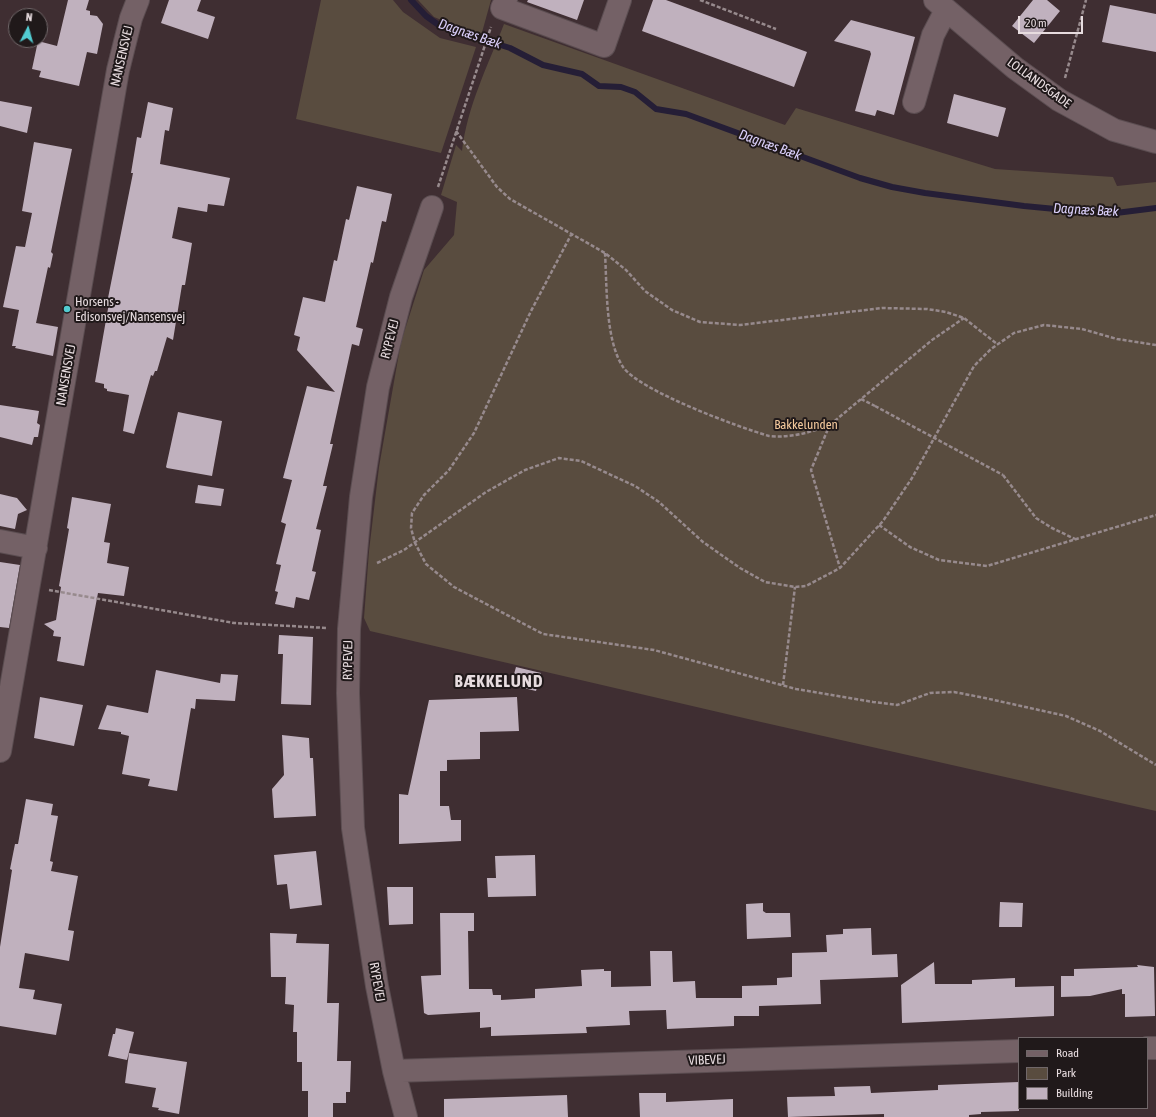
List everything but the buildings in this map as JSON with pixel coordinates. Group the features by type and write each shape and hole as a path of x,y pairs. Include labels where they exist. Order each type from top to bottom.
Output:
{"street":[{"name":"NANSENSVEJ","path":"0,751 118,70 131,18 138,0"},
{"path":"506,0 502,8 604,46 620,0"},
{"path":"914,102 941,5"},
{"name":"LOLLANDSGADE","path":"941,5 1015,68 1059,100 1114,130 1156,142"},
{"name":"RYPEVEJ","path":"406,1117 394,1071 377,986 353,828 348,693 349,629 361,497 378,387 401,297 432,207"},
{"path":"0,541 36,548"},
{"name":"VIBEVEJ","path":"394,1071 1018,1051"}],"path":[{"path":"700,0 776,29"},
{"path":"1059,100 1086,0"},
{"path":"432,207 490,28"},
{"path":"456,132 497,187 510,199 572,233 604,253 626,270 645,291 672,310 700,322 740,325 882,308 927,309 946,312 964,318 997,344"},
{"path":"572,233 531,311 474,433 449,470 424,495 412,513 411,528 415,543 426,564 454,587 543,634 654,650 783,685 897,705 930,693 954,692 985,698 1066,716 1100,731 1156,765"},
{"path":"604,253 611,335 624,368 637,379 670,398 769,436 780,437 804,434 831,424 932,340 964,318"},
{"path":"354,574 404,550 486,492 525,470 559,458 581,461 635,486 659,502 703,542 740,568 765,582 795,587 806,586 840,568 879,525 912,478 974,366 997,344 1014,333 1044,325 1082,329 1117,340 1156,346"},
{"path":"861,399 1002,475 1036,518 1052,528 1075,539"},
{"path":"831,424 811,470 840,568"},
{"path":"879,525 910,547 939,560 987,566 1156,515"},
{"path":"29,587 234,623 349,629"},
{"path":"783,685 795,587"}],"green space":[{"path":"321,0 393,0 403,12 440,38 476,47 441,153 296,119"},
{"path":"418,0 491,0 481,36 434,17"},
{"name":"Bakkelunden","path":"504,24 785,125 796,108 995,169 1113,177 1117,186 1156,182 1156,811 761,722 370,631 364,618 369,551 379,467 401,342 424,270 454,235 457,202 441,195 456,145 462,151 468,118 473,102"}],"waterway":[{"name":"Dagnæs Bæk","path":"411,0 426,16 440,26 510,48 543,65 582,74 599,86 621,87 635,92 656,109 686,114 860,178 892,187 925,193 1024,206 1108,214 1156,208"}],"place":[{"name":"Horsens - Edisonsvej/Nansensvej","path":"67,309"}],"district":[{"name":"BÆKKELUND","path":"499,682"}]}
